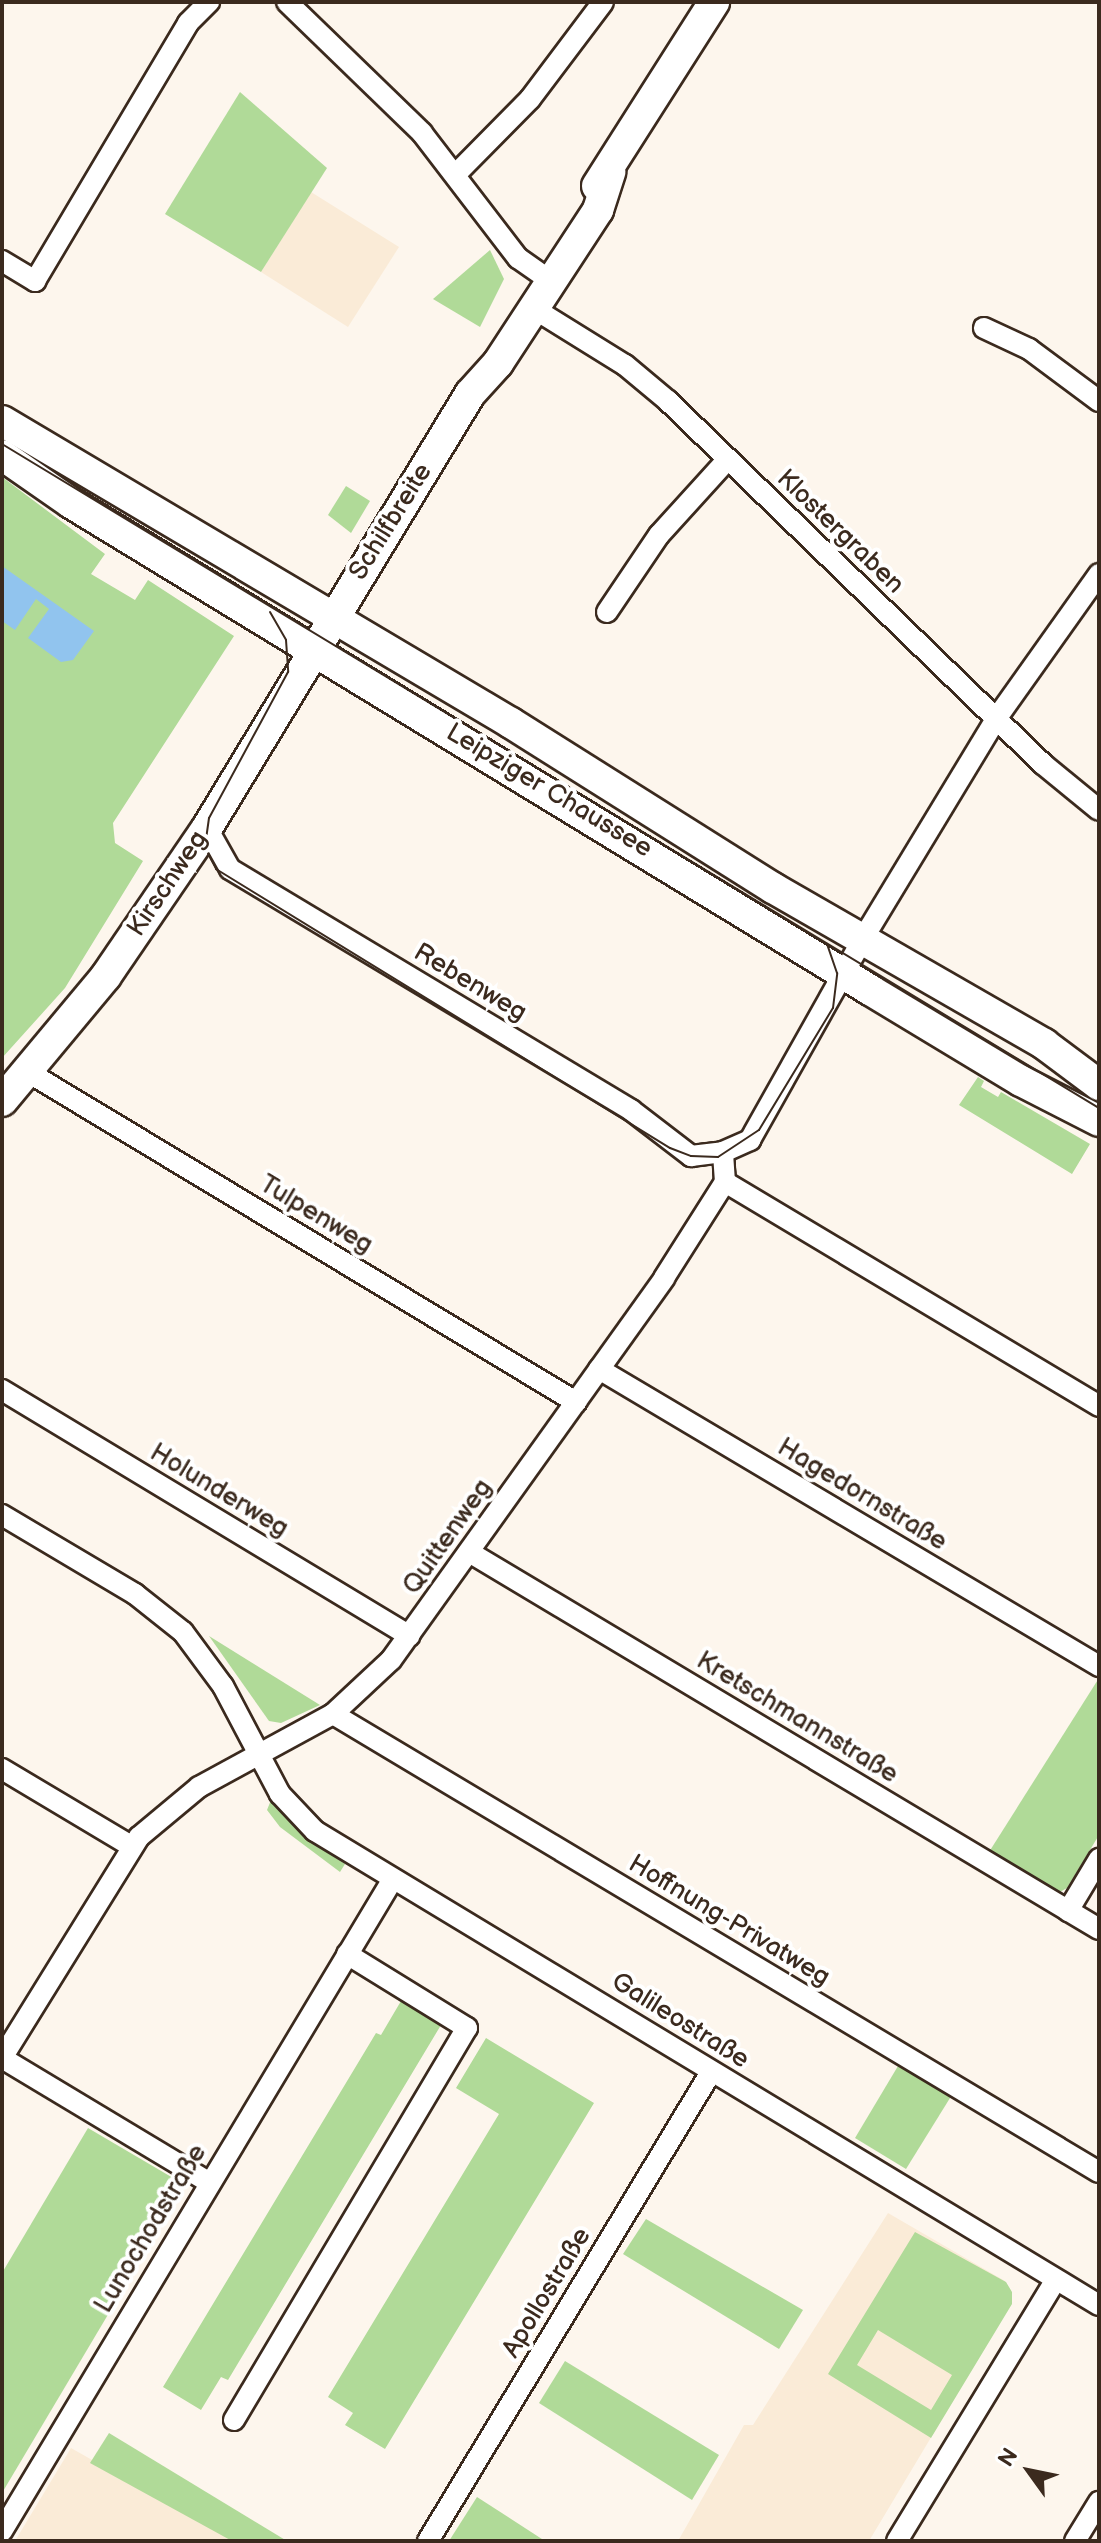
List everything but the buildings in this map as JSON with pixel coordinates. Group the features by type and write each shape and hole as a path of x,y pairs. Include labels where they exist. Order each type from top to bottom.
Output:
{"main road":[{"name":"Schilfbreite","path":"470,394 481,354 541,275 610,172 714,2"},
{"name":"Schilfbreite","path":"311,650 470,394 498,363 533,308 541,275"},
{"name":"Leipziger Chaussee","path":"2,421 333,616 773,888 864,937 1044,1044 1099,1085"},
{"name":"Leipziger Chaussee","path":"2,455 311,650 1021,1081 1099,1121"},
{"name":"Kirschweg","path":"2,1101 106,976 207,828 311,650"}],"street":[{"path":"2,261 35,281 188,23 209,2"},
{"path":"287,2 457,173 518,258 541,275"},
{"path":"457,173 530,99 603,2"},
{"name":"Klostergraben","path":"533,308 625,365 996,719 1099,810"},
{"path":"984,328 1029,349 1099,401"},
{"path":"607,612 659,535 727,460"},
{"path":"1099,574 996,719 864,937 750,1140 723,1152 725,1182 1099,1406"},
{"name":"Rebenweg","path":"207,828 230,869 631,1110 691,1156 723,1152"},
{"name":"Tulpenweg","path":"28,1072 576,1402"},
{"name":"Quittenweg","path":"2,2058 131,1846 187,1795 333,1714 379,1674 410,1636 576,1402 725,1182"},
{"name":"Hagedornstraße","path":"599,1369 1099,1666"},
{"name":"Holunderweg","path":"2,1390 410,1636"},
{"path":"2,1515 173,1623 215,1673 260,1755"},
{"name":"Kretschmannstraße","path":"469,1552 1099,1929"},
{"name":"Hoffnung-Privatweg","path":"333,1714 1099,2172"},
{"name":"Galileostraße","path":"260,1755 280,1794 305,1824 1099,2305"},
{"path":"2,1769 131,1846"},
{"path":"1068,1911 1099,1859"},
{"name":"Lunochodstraße","path":"2,2531 208,2182 393,1879"},
{"path":"234,2420 467,2028 347,1954"},
{"path":"2,2058 208,2182"},
{"name":"Apollostraße","path":"428,2541 711,2072"},
{"path":"897,2541 1056,2279"},
{"path":"1075,2541 1099,2502"}],"shaded area":[{"path":"311,192 399,247 348,327 261,272"},
{"path":"888,2213 1005,2281 1011,2304 869,2541 678,2541 744,2425 753,2425"},
{"path":"71,2448 235,2541 15,2541"}],"green space":[{"path":"240,92 327,168 261,272 165,214"},
{"path":"490,250 504,279 480,327 433,299"},
{"path":"2,477 105,554 91,574 135,600 148,580 234,636 113,823 115,843 143,861 65,988 2,1058"},
{"path":"346,486 370,501 351,533 328,515"},
{"path":"978,1077 984,1081 981,1087 998,1097 1001,1092 1090,1144 1072,1174 959,1105"},
{"path":"209,1636 320,1705 281,1723 269,1721"},
{"path":"1099,1678 1099,1835 1067,1888 1058,1893 989,1852"},
{"path":"271,1800 299,1832 345,1864 340,1872 280,1827 267,1810"},
{"path":"401,2001 441,2025 228,2380 221,2377 201,2410 163,2387 376,2033 381,2035"},
{"path":"486,2038 594,2103 385,2449 345,2425 353,2413 328,2397 499,2114 456,2088"},
{"path":"901,2061 949,2091 950,2098 906,2169 855,2138"},
{"path":"88,2128 185,2185 2,2493 2,2273"},
{"path":"646,2219 803,2310 779,2349 623,2254"},
{"path":"915,2232 1006,2282 1012,2292 1012,2304 931,2438 828,2374","holes":["878,2330 952,2375 931,2410 857,2365"]},
{"path":"565,2361 719,2455 692,2500 539,2403"},
{"path":"109,2433 287,2541 232,2541 90,2463"},
{"path":"477,2497 545,2541 449,2541"}],"water":[{"path":"2,566 94,631 73,660 61,662 28,638 49,609 36,599 15,630 2,621"}],"tram line":[{"path":"2,444 1099,1108"},
{"path":"270,612 286,640 288,672 209,818 205,847 216,869 670,1148 691,1156 718,1157 759,1130 833,1008 837,973 827,944"}]}
